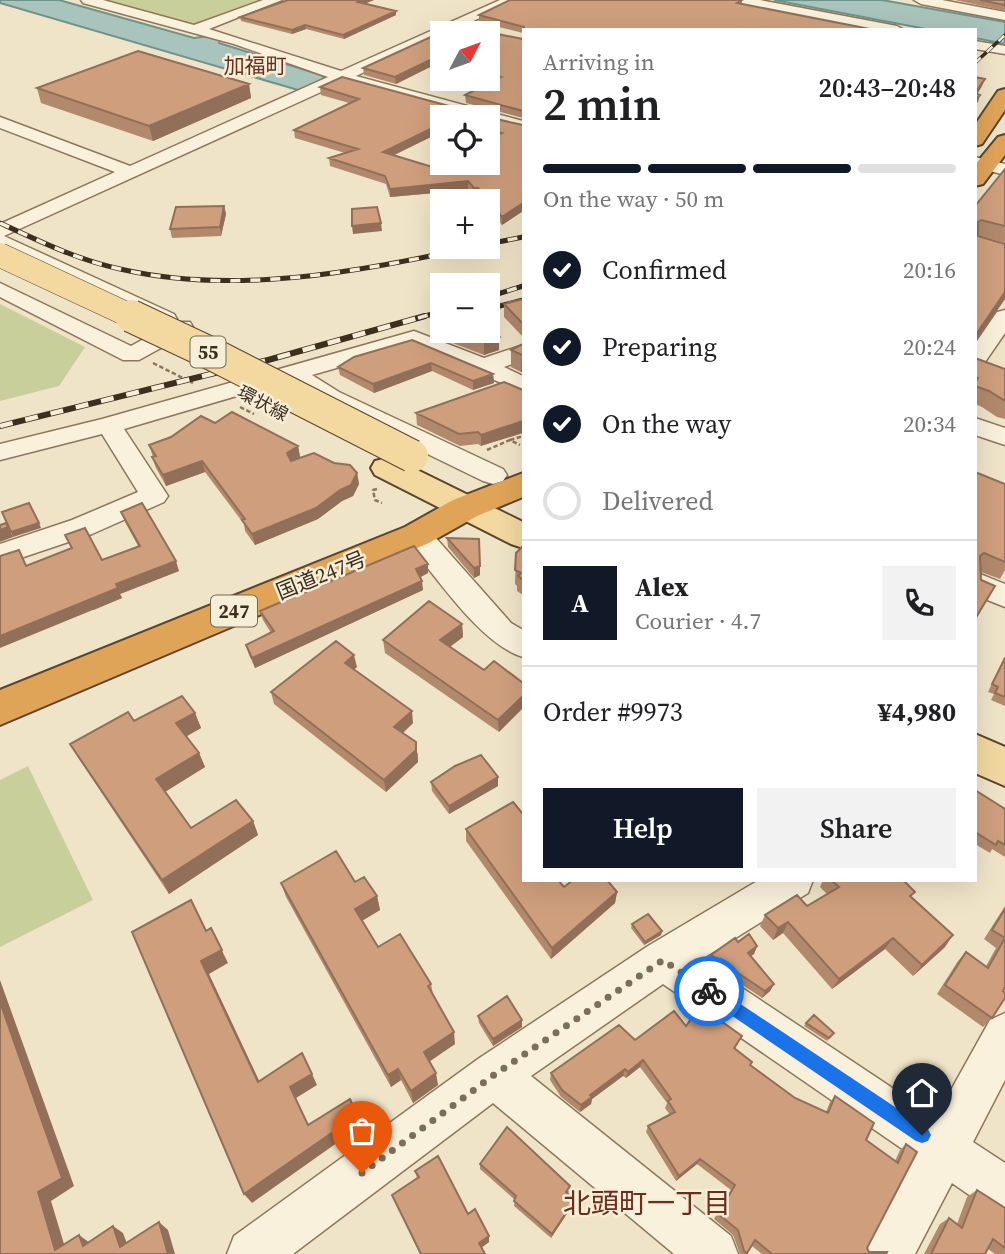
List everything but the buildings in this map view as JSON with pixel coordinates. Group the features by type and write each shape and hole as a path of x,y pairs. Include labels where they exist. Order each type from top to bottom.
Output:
{"highway":[{"path":"977,137 1005,95"},
{"path":"986,169 1005,141"},
{"name":"国道247号","path":"0,708 417,536 487,488 518,449"},
{"name":"国道247号","path":"0,679 291,562 487,488"}],"main road":[{"name":"環状線","path":"0,255 214,355 393,470"},
{"name":"環状線","path":"0,273 182,360 393,470 487,488 522,535"},
{"path":"977,725 1005,738"},
{"path":"977,753 1005,768"}],"street":[{"path":"88,0 229,39 342,77 522,126"},
{"path":"200,31 275,0"},
{"path":"465,21 511,0"},
{"path":"739,0 886,28"},
{"path":"921,0 1005,16"},
{"path":"0,232 430,37"},
{"path":"977,45 1005,50"},
{"path":"0,122 131,172"},
{"path":"0,241 219,344"},
{"path":"0,289 141,359 182,327"},
{"path":"977,357 1005,317"},
{"path":"0,452 109,425 414,338 522,385"},
{"path":"483,366 522,352"},
{"path":"290,373 317,386 330,397 487,488"},
{"path":"0,555 82,527 154,496 109,425"},
{"path":"977,427 1005,437"},
{"path":"417,536 499,631 522,644"},
{"path":"977,584 1005,596"},
{"path":"252,1254 494,1075 663,960 791,882"},
{"path":"663,960 1005,1191"},
{"path":"888,1254 1005,1035"},
{"path":"494,1075 713,1254"}],"path":[{"path":"141,359 177,375"},
{"path":"487,488 518,449"},
{"path":"382,503 375,500 373,490 393,470"}],"green space":[{"path":"98,0 267,0 201,24 188,24"},
{"path":"0,304 85,347 59,386 0,401"},
{"path":"28,766 93,900 0,947 0,780"}],"water":[{"path":"0,0 59,0 194,38 209,36 220,39 219,43 321,75 327,80 298,90 0,3"},
{"path":"774,0 882,0 1005,22 1005,44 977,38 977,28 921,28"}],"railway":[{"path":"977,61 1005,35"},
{"path":"0,223 89,261 164,277 209,280 298,277 430,256"},
{"path":"500,242 522,237"},
{"path":"500,293 522,286"},
{"path":"500,306 522,300"},
{"path":"418,318 430,315"},
{"path":"0,426 268,360 425,316"}],"way so far":[{"path":"362,1173 494,1075 663,960 709,991"}],"district":[{"name":"加福町","path":"255,65"},
{"name":"北頭町一丁目","path":"647,1203"}],"route":[{"path":"709,991 922,1135"}]}
